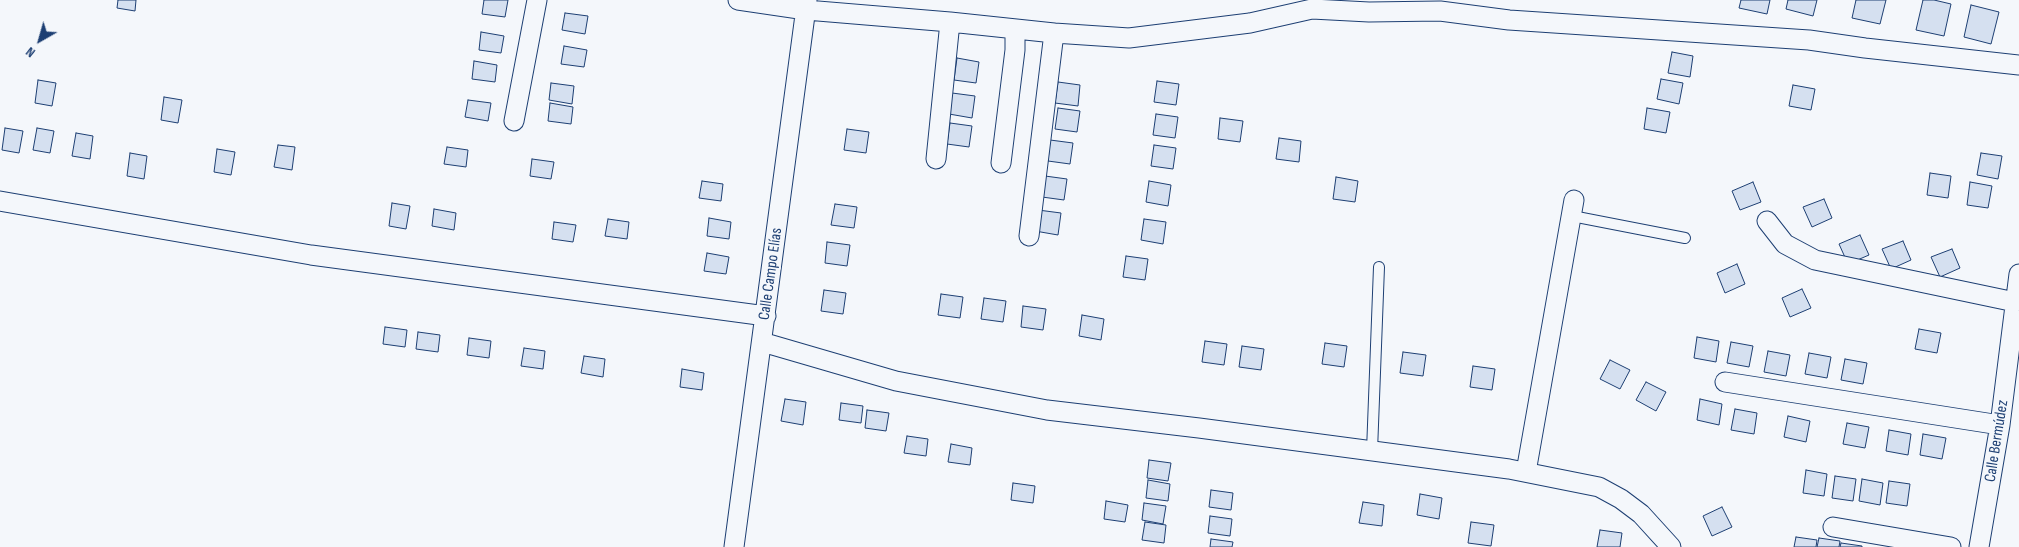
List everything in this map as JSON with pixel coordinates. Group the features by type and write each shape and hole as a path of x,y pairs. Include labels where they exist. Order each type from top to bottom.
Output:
{"street":[{"path":"514,121 537,0"},
{"path":"738,0 807,5 1054,33 1129,38 1250,23 1312,9 1369,12 1440,11 1509,20 1809,40 2019,65"},
{"name":"Calle Campo Elías","path":"734,547 807,5"},
{"path":"936,159 950,22"},
{"path":"1001,163 1015,50 1015,29"},
{"path":"1029,236 1054,33"},
{"path":"0,202 311,255 766,316"},
{"path":"1526,472 1573,208"},
{"path":"1767,221 1785,244 1815,260 2015,302"},
{"name":"Calle Bermúdez","path":"1979,547 2000,425 2019,280"},
{"path":"762,342 896,380 1047,410 1199,428 1526,472 1599,487 1621,499 1641,514 1671,547"},
{"path":"1725,382 2000,425"},
{"path":"1833,526 1951,547"}],"lane":[{"path":"1573,208 1685,238"},
{"path":"1372,451 1379,267"}],"building":[{"path":"118,0 136,0 135,11 117,8"},
{"path":"484,0 508,0 505,17 482,14"},
{"path":"1741,0 1770,0 1767,14 1739,8"},
{"path":"1788,0 1817,0 1813,16 1786,9"},
{"path":"1856,0 1886,0 1880,24 1852,18"},
{"path":"1923,0 1934,0 1951,4 1944,36 1916,30"},
{"path":"1971,5 1999,12 1991,44 1964,37"},
{"path":"565,13 588,16 585,34 562,30"},
{"path":"481,32 504,36 501,53 479,50"},
{"path":"564,46 587,50 584,67 561,64"},
{"path":"1672,52 1693,56 1690,77 1668,73"},
{"path":"957,58 979,62 976,83 954,80"},
{"path":"474,61 497,65 495,82 472,79"},
{"path":"1661,79 1683,83 1679,104 1657,99"},
{"path":"38,80 56,83 52,106 35,103"},
{"path":"1157,81 1179,84 1176,105 1154,102"},
{"path":"1058,82 1080,85 1078,106 1055,103"},
{"path":"551,83 574,86 572,104 549,100"},
{"path":"1793,85 1815,89 1811,110 1789,106"},
{"path":"952,93 975,96 972,118 949,114"},
{"path":"164,97 182,100 178,123 161,120"},
{"path":"468,100 491,103 488,121 465,117"},
{"path":"550,103 573,107 571,124 548,121"},
{"path":"1058,108 1080,111 1077,132 1055,129"},
{"path":"1647,108 1670,112 1666,133 1644,129"},
{"path":"1156,114 1178,117 1175,138 1153,135"},
{"path":"1220,118 1243,121 1240,142 1218,139"},
{"path":"950,123 972,126 969,147 947,144"},
{"path":"5,128 23,131 19,153 2,150"},
{"path":"37,128 54,131 50,153 33,150"},
{"path":"847,129 869,132 866,153 844,150"},
{"path":"76,133 93,136 90,159 72,156"},
{"path":"1279,138 1301,141 1299,162 1276,159"},
{"path":"1050,140 1073,143 1070,164 1048,161"},
{"path":"278,145 295,147 292,170 274,167"},
{"path":"1154,145 1176,148 1173,169 1151,166"},
{"path":"447,147 468,150 466,167 444,164"},
{"path":"217,149 235,152 231,175 214,172"},
{"path":"130,153 147,156 144,179 127,176"},
{"path":"1981,153 2002,156 1998,179 1977,175"},
{"path":"532,159 554,162 551,179 530,176"},
{"path":"1930,173 1951,176 1948,198 1927,195"},
{"path":"1045,176 1067,179 1064,200 1042,197"},
{"path":"1336,177 1358,181 1355,202 1333,199"},
{"path":"702,181 723,184 721,201 699,198"},
{"path":"1149,181 1171,185 1168,206 1146,202"},
{"path":"1753,182 1761,202 1740,210 1732,191"},
{"path":"1970,182 1992,186 1988,208 1967,205"},
{"path":"1824,199 1832,218 1812,227 1803,207"},
{"path":"392,203 410,206 406,229 389,226"},
{"path":"835,204 857,207 854,228 831,225"},
{"path":"434,209 456,213 454,230 432,226"},
{"path":"1038,210 1061,213 1058,235 1035,231"},
{"path":"709,218 731,222 729,239 707,236"},
{"path":"608,219 629,222 627,239 605,236"},
{"path":"1144,219 1166,222 1163,244 1141,240"},
{"path":"554,222 576,225 573,242 552,239"},
{"path":"1860,235 1869,255 1848,264 1839,244"},
{"path":"1903,241 1911,260 1891,269 1882,249"},
{"path":"827,242 850,245 847,266 825,263"},
{"path":"1952,249 1960,268 1940,277 1931,257"},
{"path":"707,253 729,257 726,274 704,271"},
{"path":"1126,256 1148,259 1145,280 1123,277"},
{"path":"1737,264 1745,284 1725,293 1717,273"},
{"path":"1802,289 1811,308 1790,317 1782,298"},
{"path":"824,290 846,293 843,314 821,311"},
{"path":"941,294 963,297 960,318 938,315"},
{"path":"984,298 1006,301 1003,322 981,319"},
{"path":"1023,306 1046,309 1043,330 1021,327"},
{"path":"1082,315 1104,319 1101,340 1079,336"},
{"path":"385,327 407,330 405,347 383,344"},
{"path":"1919,329 1941,333 1937,353 1915,349"},
{"path":"418,332 440,335 438,352 416,349"},
{"path":"1697,337 1719,341 1716,362 1694,358"},
{"path":"469,338 491,341 489,358 467,355"},
{"path":"1205,341 1227,344 1224,365 1202,362"},
{"path":"1731,342 1753,346 1749,367 1727,363"},
{"path":"1325,343 1347,346 1344,367 1322,364"},
{"path":"1242,346 1264,349 1261,370 1239,367"},
{"path":"524,348 545,351 543,369 521,366"},
{"path":"1768,351 1790,355 1786,376 1764,372"},
{"path":"1403,352 1426,355 1423,376 1400,373"},
{"path":"1809,353 1831,357 1827,378 1805,374"},
{"path":"584,356 605,359 603,377 581,373"},
{"path":"1845,359 1867,363 1863,384 1841,380"},
{"path":"1610,360 1630,370 1620,389 1600,379"},
{"path":"1473,366 1495,369 1492,390 1470,387"},
{"path":"682,369 704,373 702,390 680,387"},
{"path":"1646,382 1666,392 1656,411 1636,400"},
{"path":"785,399 806,402 803,425 781,421"},
{"path":"1700,399 1722,404 1719,425 1697,420"},
{"path":"841,403 863,406 861,423 839,420"},
{"path":"1735,409 1757,413 1754,434 1731,430"},
{"path":"867,410 889,413 886,431 865,428"},
{"path":"1788,416 1810,421 1806,442 1784,437"},
{"path":"1847,423 1869,427 1865,448 1843,444"},
{"path":"1889,430 1911,434 1908,455 1886,451"},
{"path":"1923,434 1946,438 1942,459 1920,455"},
{"path":"907,436 928,439 926,456 904,453"},
{"path":"951,444 972,448 970,465 948,462"},
{"path":"1149,460 1171,463 1168,481 1147,478"},
{"path":"1806,470 1827,474 1824,496 1803,493"},
{"path":"1835,476 1856,479 1853,501 1832,498"},
{"path":"1862,479 1883,483 1880,505 1859,501"},
{"path":"1148,480 1170,484 1168,501 1146,498"},
{"path":"1889,481 1910,484 1907,506 1886,503"},
{"path":"1013,483 1035,486 1033,503 1011,500"},
{"path":"1211,490 1233,493 1231,510 1209,507"},
{"path":"1420,494 1442,498 1439,519 1417,515"},
{"path":"1106,501 1128,505 1125,522 1104,519"},
{"path":"1363,502 1384,505 1382,526 1359,523"},
{"path":"1144,503 1166,506 1163,524 1142,520"},
{"path":"1722,507 1732,527 1712,536 1703,516"},
{"path":"1210,516 1232,519 1230,536 1208,533"},
{"path":"1145,522 1166,525 1164,543 1142,540"},
{"path":"1471,522 1494,525 1491,546 1468,543"},
{"path":"1600,530 1622,533 1620,547 1597,547"},
{"path":"1796,537 1817,540 1816,547 1794,547"},
{"path":"1819,538 1840,541 1839,547 1817,547"},
{"path":"1211,539 1233,542 1232,547 1210,547"},
{"path":"1841,543 1862,546 1862,547 1840,547"}]}
